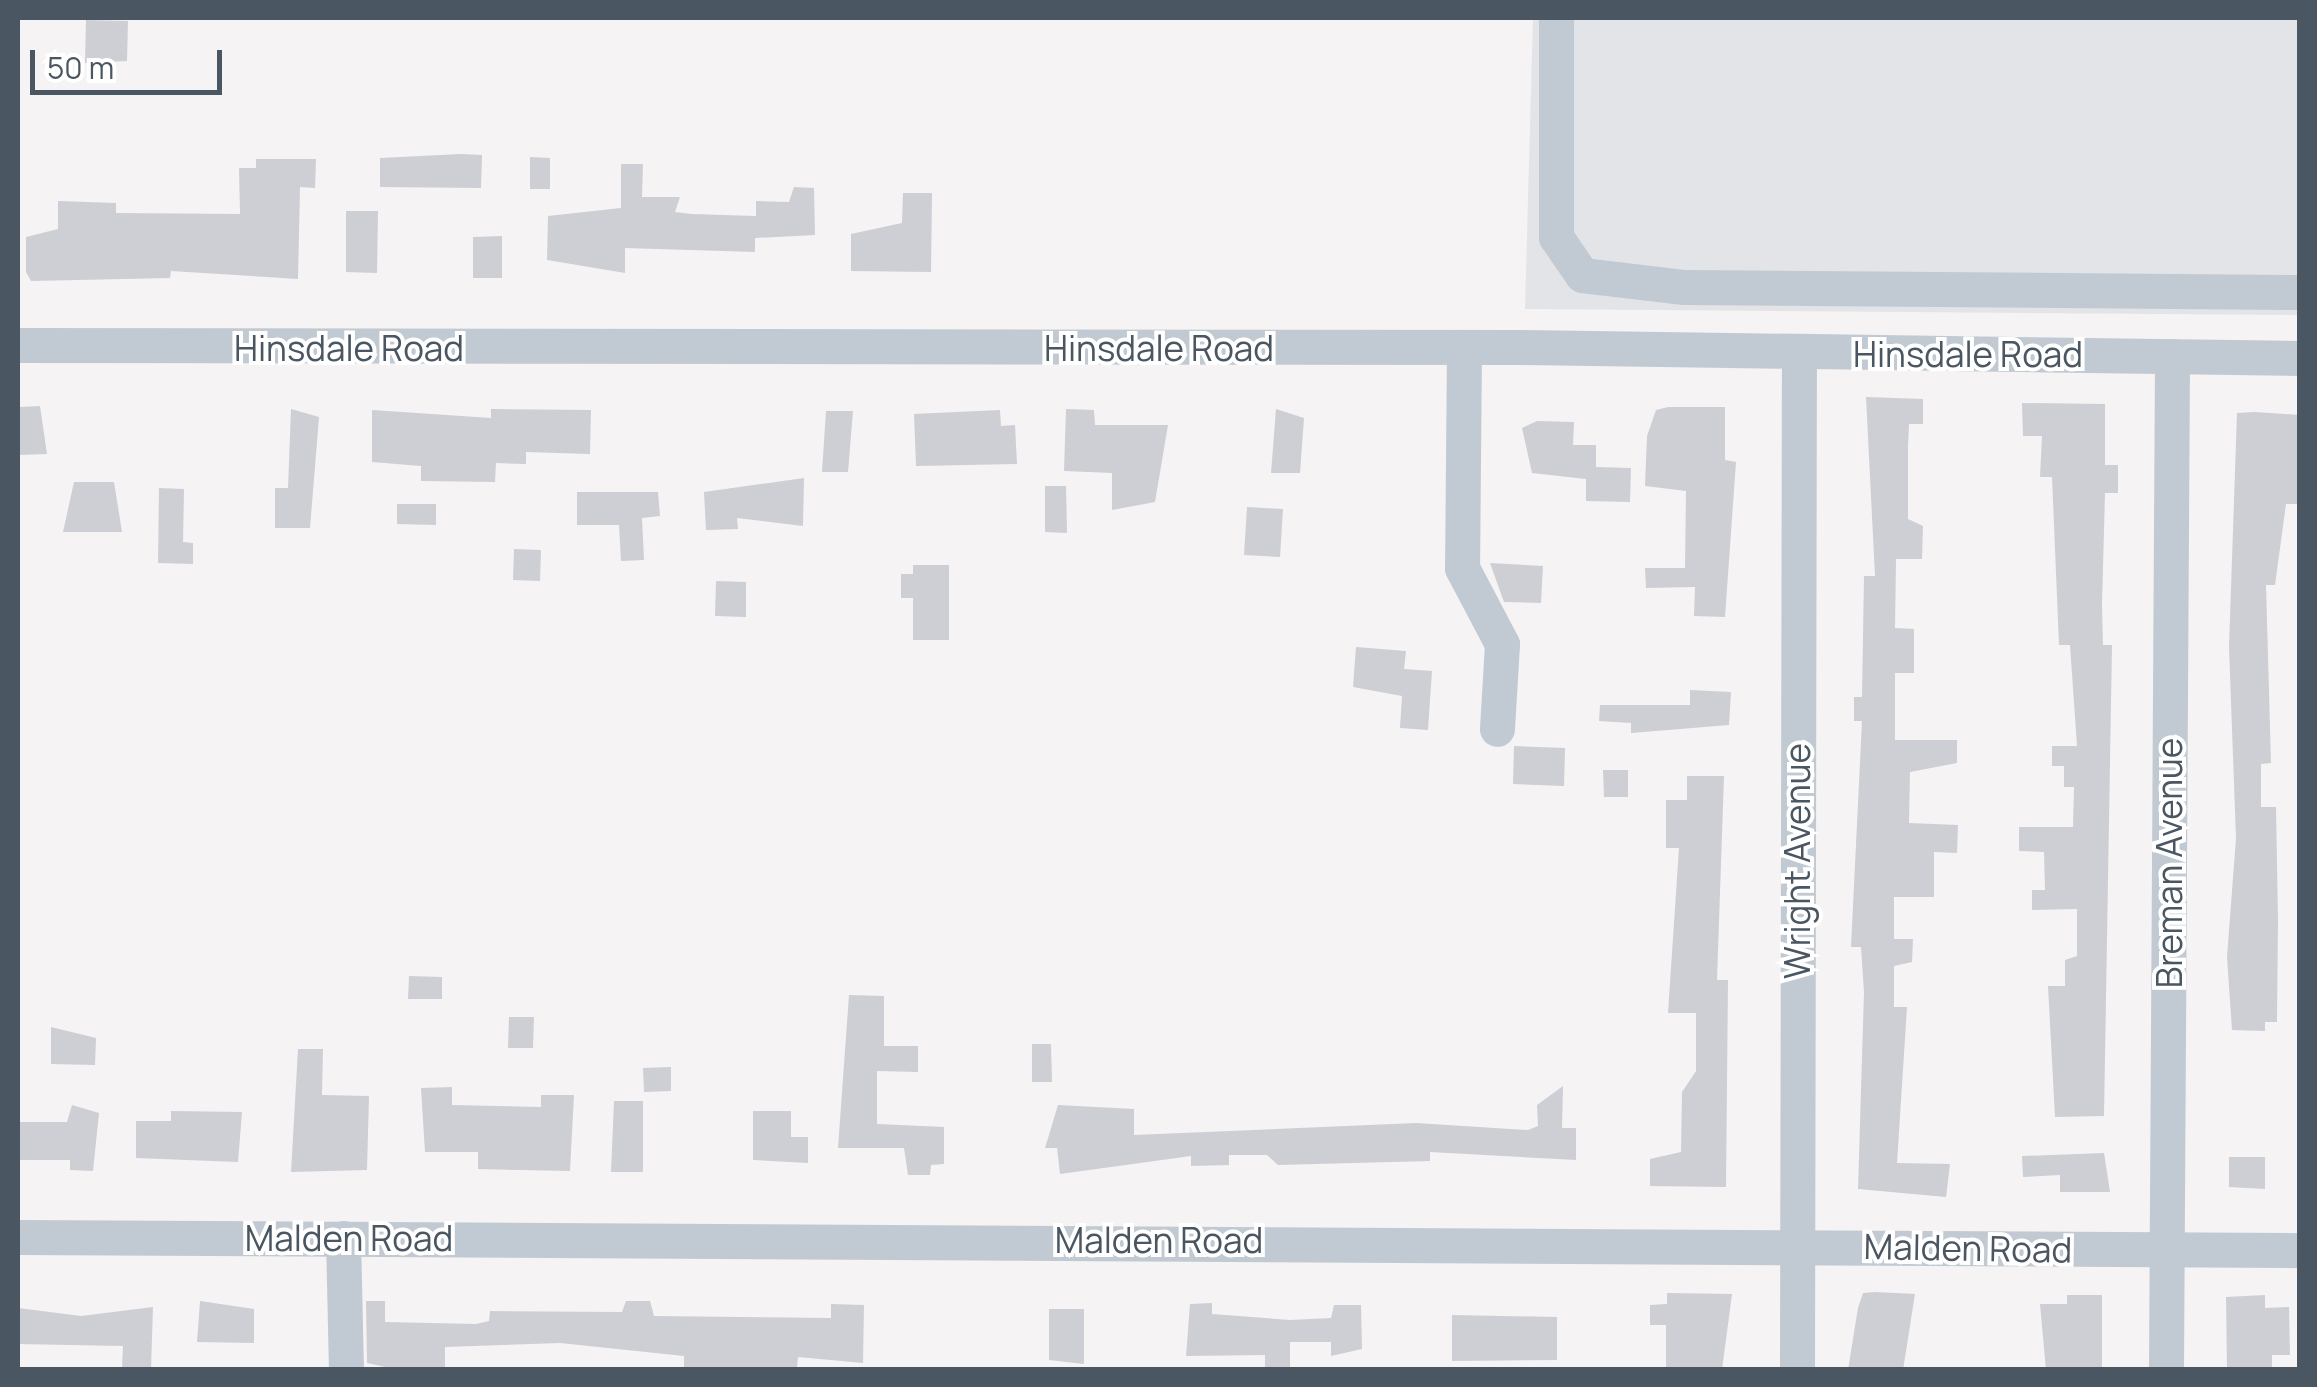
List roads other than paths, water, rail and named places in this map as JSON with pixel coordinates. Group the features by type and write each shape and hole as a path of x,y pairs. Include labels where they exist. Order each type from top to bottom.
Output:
{"street":[{"path":"1556,18 1556,237 1582,275 1684,287 2300,292"},
{"name":"Hinsdale Road","path":"18,345 1464,347 2300,358"},
{"path":"1464,347 1462,568 1502,644 1497,730"},
{"name":"Wright Avenue","path":"1796,1370 1798,353"},
{"name":"Breman Avenue","path":"2166,1370 2172,356"},
{"name":"Malden Road","path":"18,1237 2300,1250"},
{"path":"344,1238 346,1370"}]}
